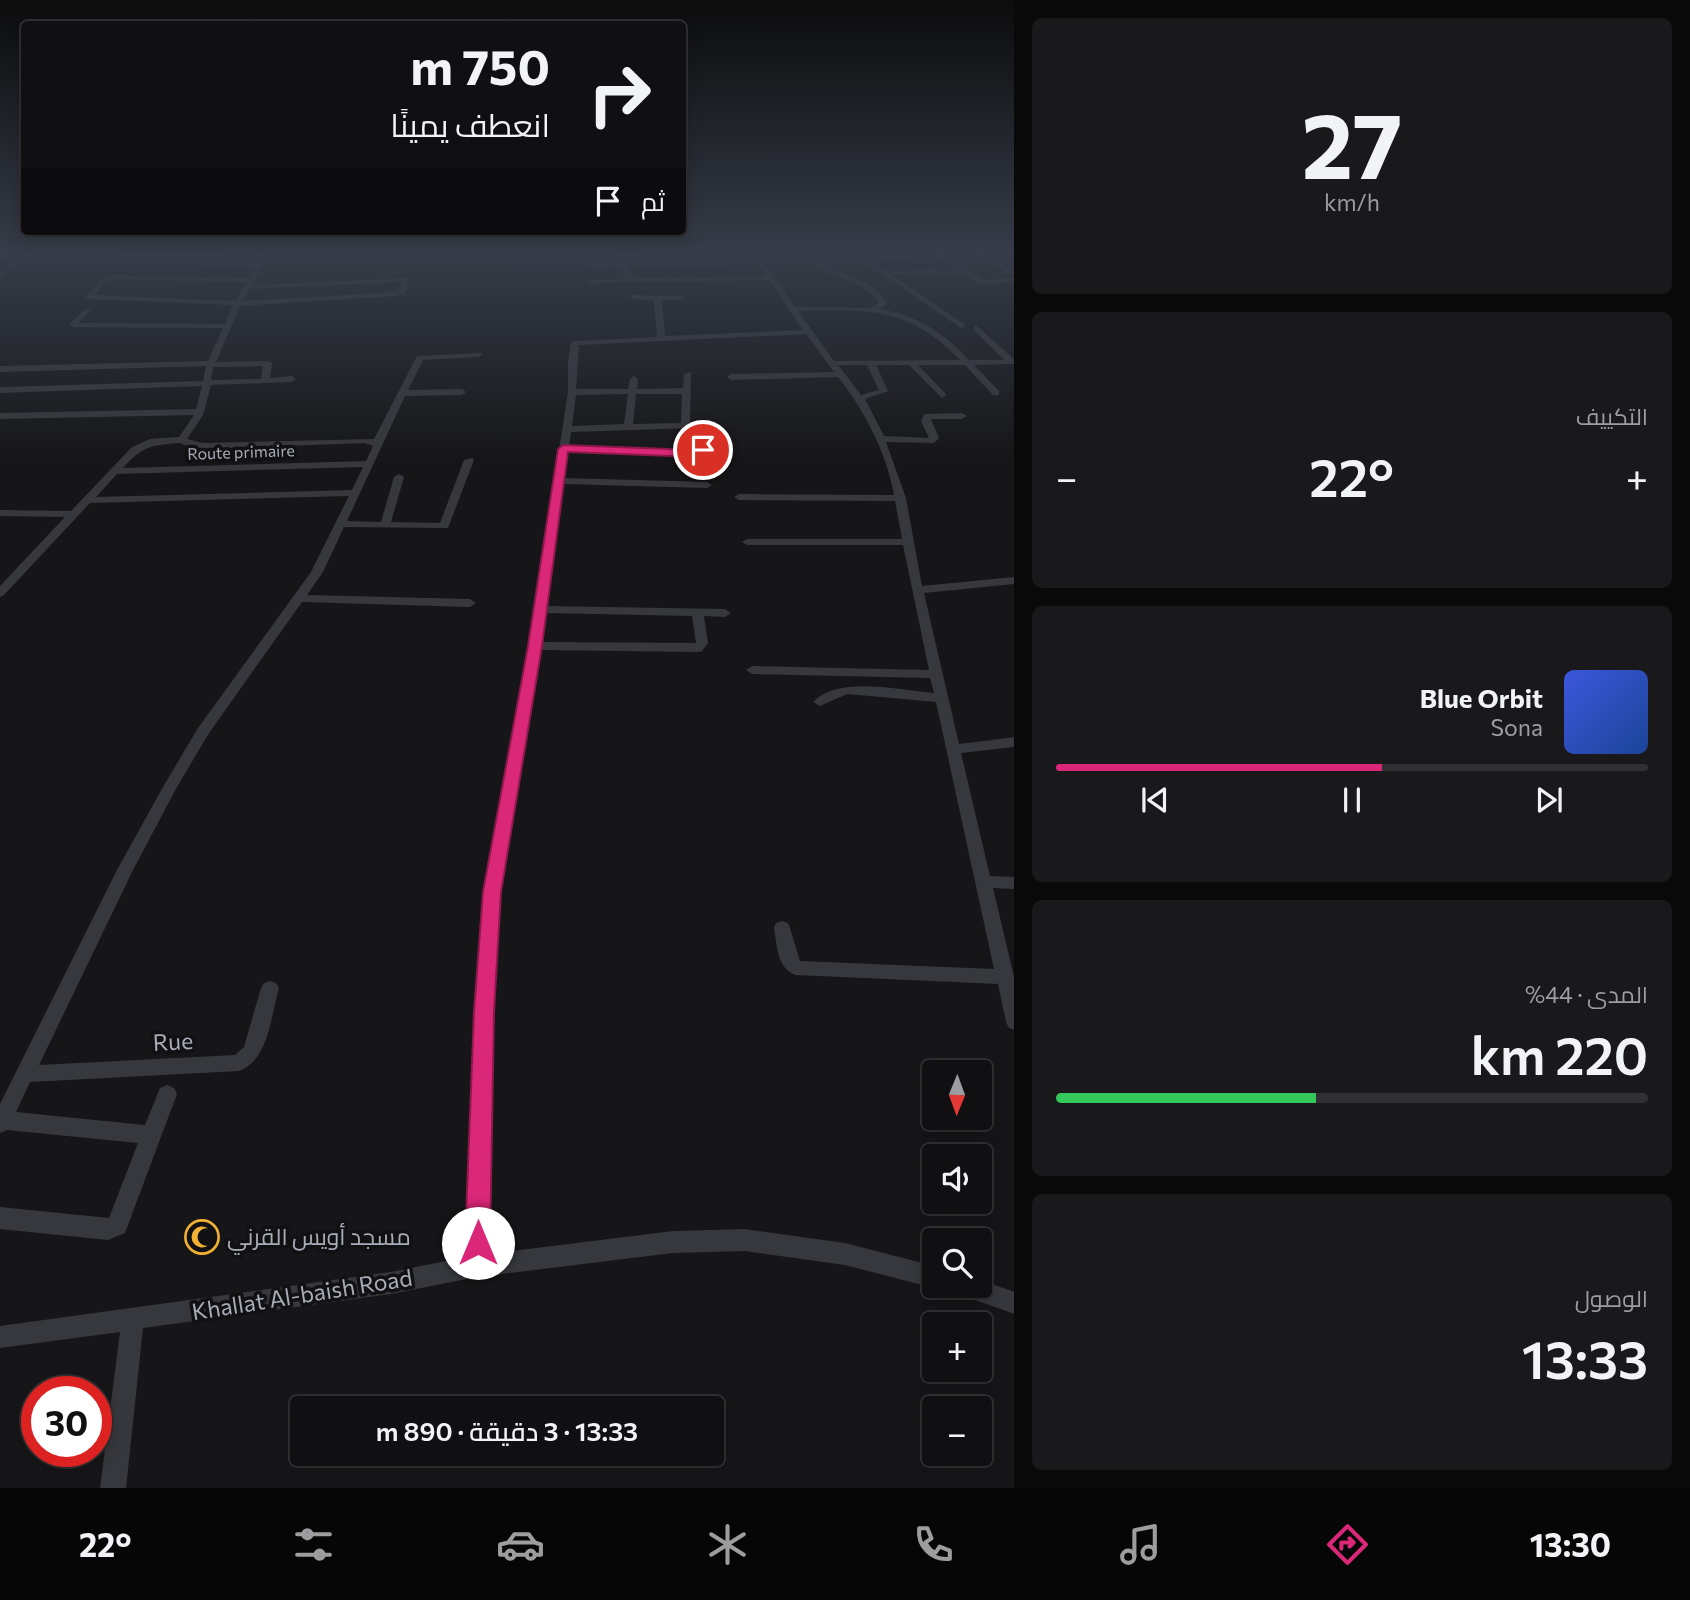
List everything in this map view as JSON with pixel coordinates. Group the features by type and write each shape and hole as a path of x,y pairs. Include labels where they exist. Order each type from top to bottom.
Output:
{"street":[{"path":"77,320 73,325 228,326"},
{"path":"182,440 199,412 211,364 230,320"},
{"path":"660,320 661,337"},
{"path":"800,320 860,398 880,439 901,498 916,590 1009,988 1014,1022"},
{"path":"905,320 930,329 996,393"},
{"path":"953,320 961,326"},
{"path":"977,328 1013,362"},
{"path":"477,1266 481,1081 492,892 535,646 538,610 572,392 572,362 576,341 808,332"},
{"path":"151,1135 1,1122 124,870 203,731 324,559 378,446 377,442 421,358 478,355"},
{"path":"860,398 884,390 870,362"},
{"path":"911,362 942,395"},
{"path":"833,363 1013,362"},
{"path":"0,369 268,363 265,381"},
{"path":"54,388 57,373 64,366"},
{"path":"685,425 688,374"},
{"path":"731,377 842,374"},
{"path":"0,390 292,379"},
{"path":"628,427 634,379"},
{"path":"404,393 462,391"},
{"path":"572,392 688,391"},
{"path":"0,416 199,412"},
{"path":"880,439 931,441 934,438 926,421 927,416 962,416"},
{"path":"563,449 703,452 700,427 685,425 567,429"},
{"path":"0,593 142,444 182,440 203,446 365,440 377,442"},
{"path":"339,524 444,526 468,460"},
{"name":"Route primaire","path":"114,471 368,464"},
{"path":"385,525 399,477"},
{"path":"558,481 707,485"},
{"path":"86,500 354,493"},
{"path":"738,497 901,498"},
{"path":"0,513 75,514"},
{"path":"747,542 909,542"},
{"path":"916,590 1014,580"},
{"path":"299,598 470,604"},
{"path":"538,610 725,613"},
{"path":"535,646 698,648 702,643 698,612"},
{"path":"752,670 936,674"},
{"path":"820,702 836,692 847,690 941,698"},
{"path":"953,749 1014,742"},
{"path":"983,882 1014,883"},
{"path":"782,928 790,963 796,968 1009,988"},
{"name":"Rue","path":"24,1074 239,1063 252,1052 270,988"},
{"path":"0,1218 113,1228 120,1221 167,1094"},
{"name":"Khallat Al-baish Road","path":"0,1337 391,1283 477,1266 673,1242 744,1240 845,1254 922,1274"},
{"path":"992,1295 1014,1303"},
{"path":"113,1488 134,1320"}],"place":[{"name":"مسجد أويس القرني","path":"202,1237"}],"route":[{"path":"478,1243 478,1150 492,892 535,646 563,449 698,453 703,450"}]}
